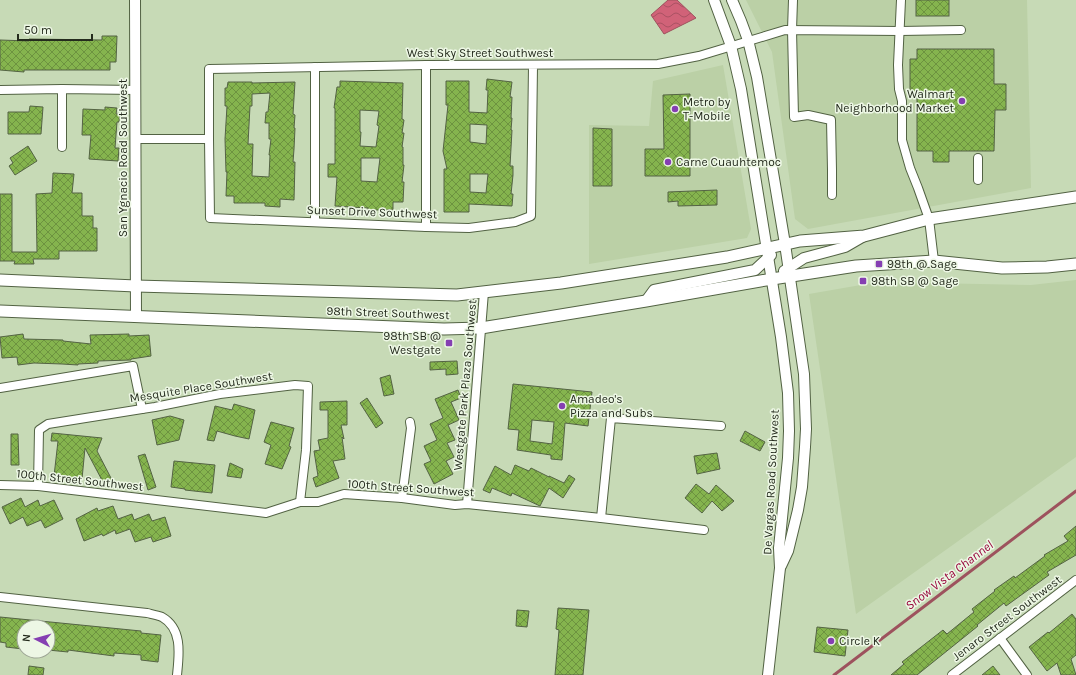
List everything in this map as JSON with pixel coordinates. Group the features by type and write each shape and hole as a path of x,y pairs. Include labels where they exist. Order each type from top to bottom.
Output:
{"main road":[{"name":"98th Street Southwest","path":"0,280 136,286 457,295 569,282 727,257 767,253 785,244 800,241 864,236 929,220 1076,197"},
{"name":"98th Street Southwest","path":"0,311 436,328 481,328 772,279 789,272 934,261 1002,268 1047,267 1076,264"}],"street":[{"name":"San Ygnacio Road Southwest","path":"135,0 136,317"},
{"name":"De Vargas Road Southwest","path":"714,0 731,46 741,89 786,373 789,412 787,464 779,548 780,568 768,675"},
{"name":"De Vargas Road Southwest","path":"732,0 748,40 757,77 785,244 804,374 806,410 804,471 800,498 788,550 780,568"},
{"path":"793,0 792,30 794,116 808,115 831,120 832,195"},
{"path":"901,0 898,89 902,101 902,140 910,168 929,220 934,261"},
{"name":"West Sky Street Southwest","path":"209,139 209,69 315,66 533,66 658,64 699,56 785,30 961,30"},
{"path":"426,65 426,227"},
{"path":"315,66 315,222"},
{"name":"Sunset Drive Southwest","path":"209,139 210,218 470,228 515,222 531,216 533,66"},
{"path":"62,89 62,147"},
{"path":"0,90 136,90"},
{"path":"136,139 209,139"},
{"path":"978,158 978,180"},
{"path":"789,272 798,261 804,258 845,247 864,236"},
{"path":"646,301 654,290 755,270 767,253"},
{"name":"Westgate Park Plaza Southwest","path":"467,504 484,292"},
{"path":"0,388 134,366 142,408"},
{"name":"Mesquite Place Southwest","path":"38,486 39,430 48,424 155,407 220,394 295,385 308,386 306,450 300,502"},
{"path":"601,518 611,418 721,426"},
{"path":"402,498 411,428 410,422"},
{"name":"100th Street Southwest","path":"0,484 38,486 266,513 300,502 318,502 344,494 402,498 455,505 467,504 704,530"},
{"name":"Jenaro Street Southwest","path":"952,675 1076,580"},
{"path":"0,597 147,613 162,617 172,627 177,638 179,652 177,675"},
{"path":"1000,638 1027,675"}],"shaded area":[{"path":"746,0 1027,0 1031,188 808,229 795,219 772,52"},
{"path":"723,65 751,229 747,238 589,264 589,125 649,126 653,81"},
{"path":"1076,280 1076,457 856,614 809,294 878,282 1031,285"}],"water":[{"path":"668,0 677,0 696,18 664,34 651,15"}],"building":[{"path":"916,0 949,0 949,16 916,16"},
{"path":"102,36 117,36 116,62 110,62 110,70 24,70 24,72 0,70 0,40 102,40"},
{"name":"Walmart Neighborhood Market","path":"917,49 994,49 994,84 1006,84 1006,110 995,110 994,151 949,151 949,162 933,162 933,151 917,151 917,92 910,92 910,59 917,59"},
{"path":"487,79 512,82 510,97 512,97 512,130 510,166 513,166 511,194 513,194 512,206 469,204 469,212 444,212 444,169 447,169 443,151 448,105 446,105 446,81 469,81 469,112 487,113 488,90 486,90","holes":["470,124 487,125 486,144 470,142","470,174 488,174 486,193 470,192"]},
{"path":"340,81 403,83 403,202 393,202 393,210 368,210 368,208 335,206 337,177 328,177 328,164 335,164 334,108 337,87 340,87","holes":["360,110 379,111 377,125 379,126 376,147 360,146","361,158 380,158 377,182 361,181"]},
{"path":"228,82 295,82 293,114 295,115 293,162 295,162 294,200 280,199 280,207 265,206 265,203 234,203 234,196 226,196 227,172 225,139 227,106 225,106 225,88 227,88","holes":["270,93 268,112 266,112 265,123 269,123 269,139 271,139 269,177 252,176 253,144 248,144 252,94"]},
{"path":"690,94 690,176 645,176 645,149 664,149 663,95"},
{"path":"30,106 43,107 41,134 8,134 8,112 29,112"},
{"path":"105,107 117,108 116,114 120,114 119,122 117,122 115,148 119,148 118,161 89,159 91,135 82,135 83,109 105,110"},
{"path":"593,128 612,129 612,186 593,186"},
{"path":"28,146 37,161 15,175 9,166 13,163 10,158"},
{"path":"53,173 74,174 72,193 82,193 82,216 93,216 93,228 97,228 97,251 59,251 59,259 33,259 34,264 14,264 15,261 0,261 0,194 12,194 12,252 37,252 36,194 52,193"},
{"path":"717,190 717,205 678,206 678,201 668,202 668,192"},
{"path":"23,334 24,339 63,340 91,344 90,335 149,335 151,356 131,360 98,361 98,363 78,365 34,363 18,365 17,357 2,358 0,337"},
{"path":"457,361 458,374 446,375 446,369 430,370 430,362"},
{"path":"390,375 394,394 384,396 380,378"},
{"path":"513,384 592,392 588,426 565,423 562,460 551,459 551,455 517,450 519,430 508,429","holes":["532,420 554,422 552,444 530,441"]},
{"path":"458,390 461,398 451,402 459,420 448,425 455,440 447,443 454,457 446,461 453,474 434,484 424,464 431,461 424,446 437,440 430,424 443,418 435,399"},
{"path":"367,398 383,423 376,428 360,403"},
{"path":"347,401 347,425 341,425 344,439 342,437 345,459 333,461 339,478 316,487 313,478 318,476 314,451 320,450 318,440 328,438 328,410 320,410 320,402"},
{"path":"234,404 255,410 249,439 217,431 214,441 207,440 215,406 232,410"},
{"path":"170,416 184,420 179,440 157,445 152,420"},
{"path":"271,422 294,428 289,446 291,447 282,469 265,464 271,445 264,442"},
{"path":"745,431 765,442 760,451 740,441"},
{"path":"52,433 102,438 97,451 112,480 104,484 85,448 82,479 54,476 58,441 51,441"},
{"path":"11,434 18,434 19,465 11,465"},
{"path":"717,453 720,469 697,474 694,456"},
{"path":"145,454 156,487 148,490 138,456"},
{"path":"174,461 215,465 212,493 171,487"},
{"path":"230,463 243,469 241,478 227,476"},
{"path":"515,465 529,471 531,468 564,483 569,475 575,479 563,498 549,488 540,506 512,493 511,496 492,488 490,493 483,490 495,466 511,475"},
{"path":"696,484 709,494 716,485 734,501 722,511 712,501 702,513 685,498"},
{"path":"21,498 25,507 38,500 40,506 54,500 63,519 45,528 41,520 27,526 23,517 10,524 2,507"},
{"path":"113,506 118,519 132,514 134,520 149,514 152,521 165,517 171,536 153,542 151,537 135,542 130,529 116,534 115,530 103,536 102,534 84,541 76,519 97,508 98,511"},
{"path":"1076,526 1076,555 1047,572 1049,575 1006,606 1004,603 917,675 891,675 904,664 902,662 943,630 947,634 974,612 972,609 995,591 994,590 1014,576 1015,578 1045,556 1044,555 1068,541 1064,536"},
{"path":"558,608 589,610 583,675 555,675 559,630 556,629"},
{"path":"517,610 529,611 527,627 516,626"},
{"path":"1072,614 1076,619 1076,655 1071,659 1076,675 1061,675 1057,663 1047,671 1029,647"},
{"path":"0,617 20,619 16,619 16,648 6,647 6,643 0,642"},
{"path":"56,623 141,631 141,633 161,635 158,662 141,660 141,655 114,653 114,656 68,650 68,652 56,651"},
{"name":"Circle K","path":"817,627 848,630 845,656 814,652"},
{"path":"29,666 44,668 43,675 28,675"},
{"path":"993,666 1000,675 982,675"}],"waterway":[{"name":"Snow Vista Channel","path":"834,675 1076,491"}],"place":[{"name":"Walmart Neighborhood Market","path":"962,101"},
{"name":"Metro by T-Mobile","path":"675,109"},
{"name":"Carne Cuauhtemoc","path":"668,162"},
{"name":"98th @ Sage","path":"879,264"},
{"name":"98th SB @ Sage","path":"863,281"},
{"name":"98th SB @ Westgate","path":"449,343"},
{"name":"Amadeo's Pizza and Subs","path":"562,406"},
{"name":"Circle K","path":"831,641"}]}
